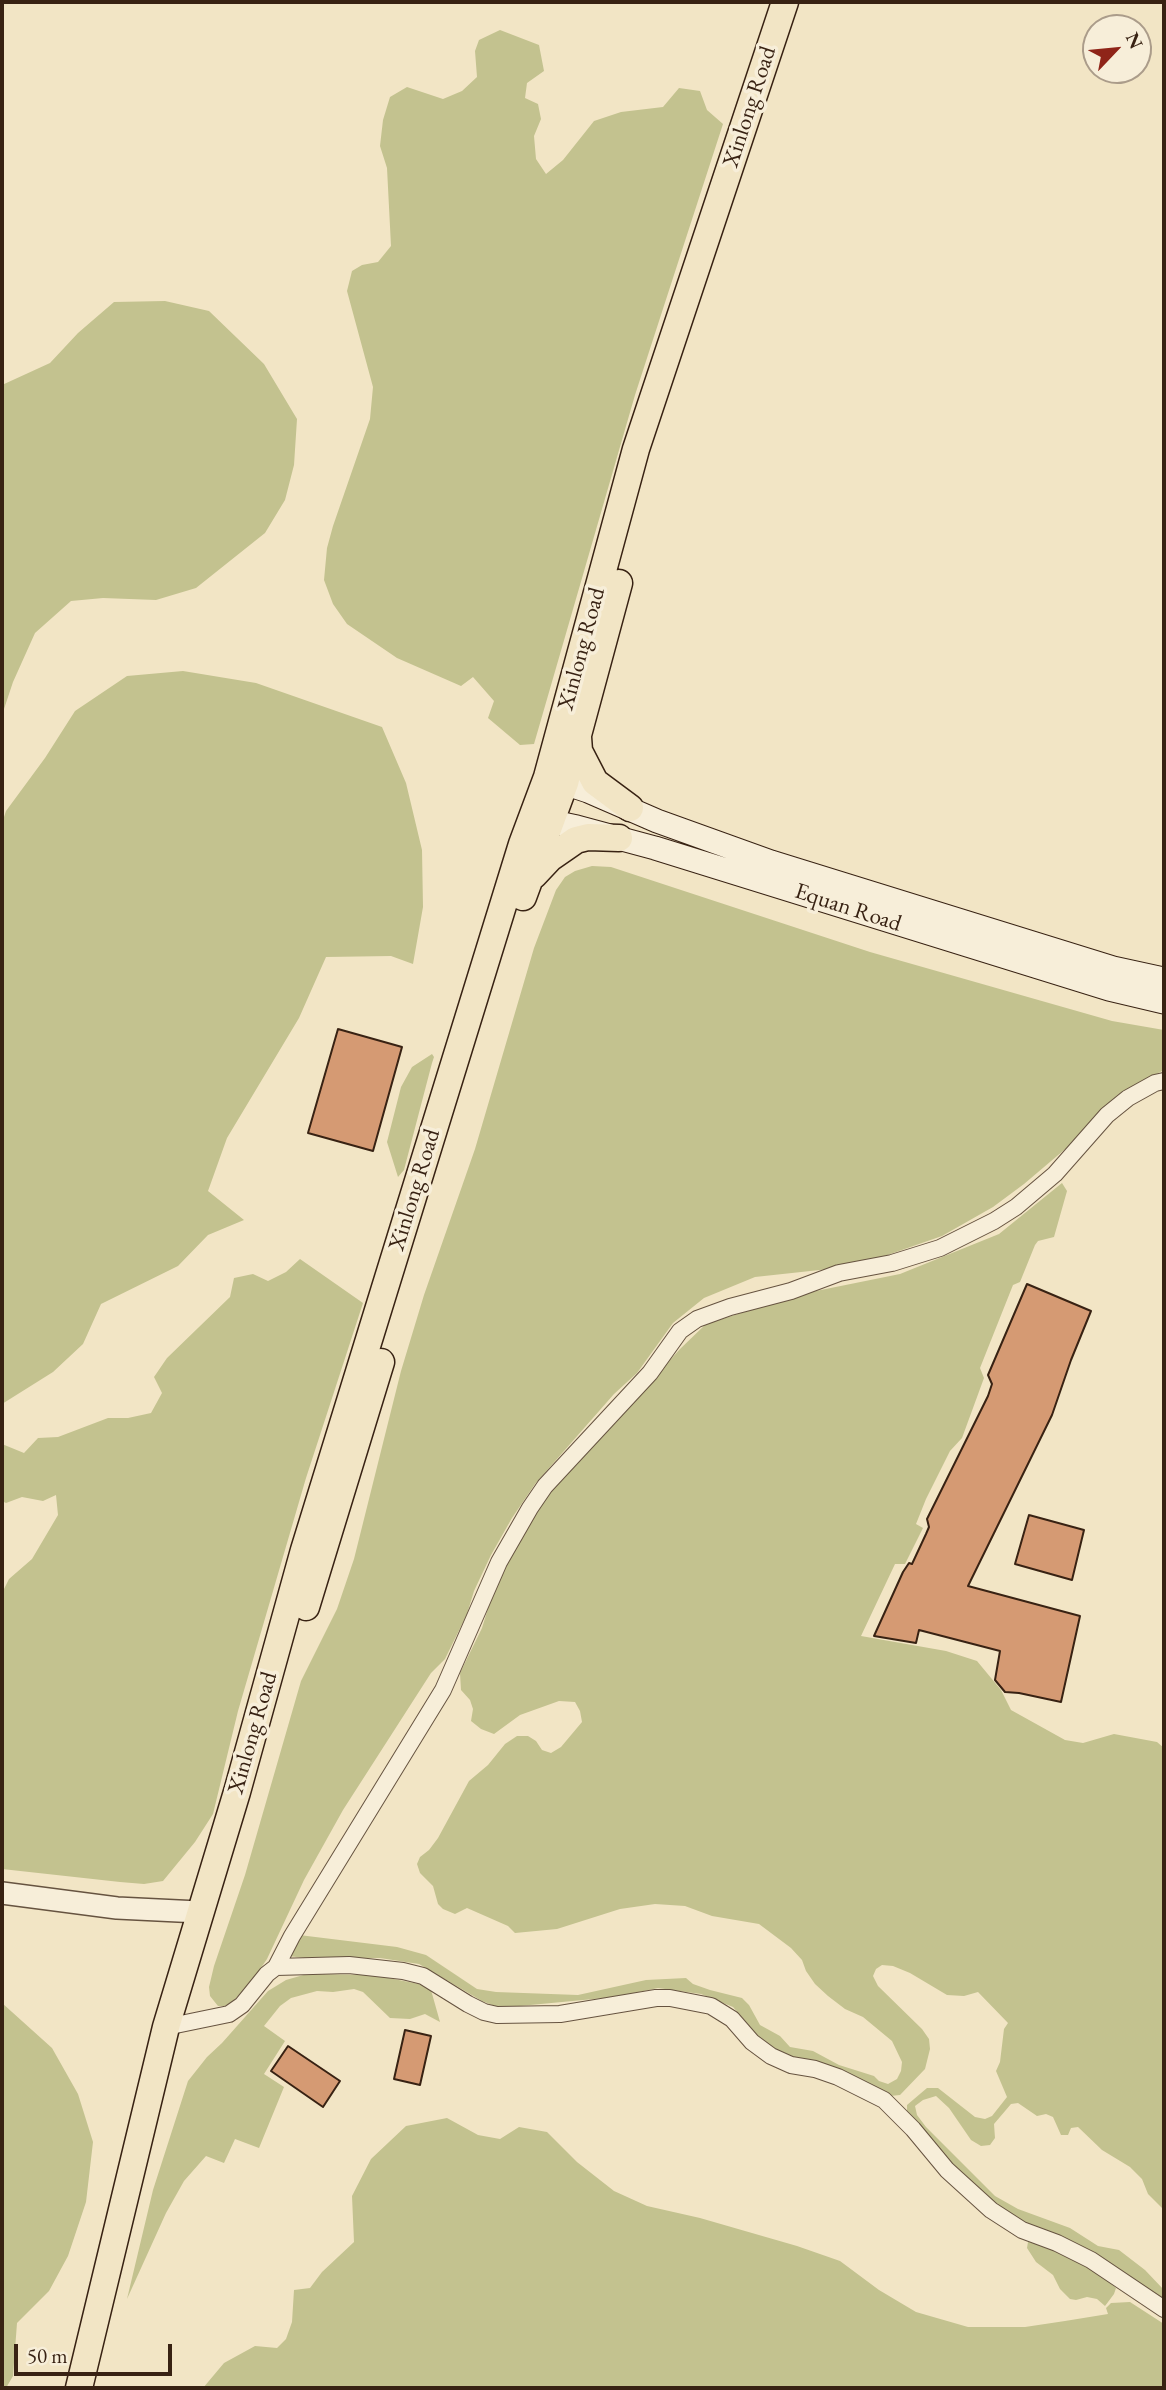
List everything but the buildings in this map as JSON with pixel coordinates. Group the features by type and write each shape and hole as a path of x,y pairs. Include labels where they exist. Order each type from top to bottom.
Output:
{"main road":[{"name":"Xinlong Road","path":"556,780 636,449 785,2"},
{"name":"Xinlong Road","path":"93,2388 199,1912 237,1792 308,1536 541,820 556,780 578,736 652,462 796,2"},
{"path":"578,736 579,751 595,782 630,808"},
{"name":"Equan Road","path":"556,780 657,821 771,862 1113,968 1164,979"},
{"name":"Xinlong Road","path":"79,2388 175,2026 528,882 541,820"},
{"name":"Equan Road","path":"541,820 619,838 1109,989 1164,1002"},
{"path":"528,882 550,858 576,841 588,837 619,838"}],"street":[{"path":"175,2026 229,2014 242,2005 267,1974 276,1968 292,1936 443,1690 499,1562 530,1508 545,1486 650,1373 680,1331 697,1319 790,1291 814,1280 892,1263 940,1248 995,1221 1055,1174 1107,1115 1137,1093 1164,1081"},
{"path":"2,1893 117,1908 199,1912"},
{"path":"276,1968 349,1965 403,1971 423,1976 468,2004 497,2015 560,2014 656,1998 711,2006 732,2019 752,2042 771,2056 791,2065 838,2077 884,2100 913,2129 947,2171 991,2210 1022,2230 1083,2256 1164,2309"}],"shaded area":[{"path":"500,30 539,45 544,71 527,83 525,98 538,104 541,119 534,136 536,159 546,174 563,160 594,121 621,112 663,107 679,88 700,91 707,110 723,124 635,395 534,744 520,745 488,718 494,701 473,677 461,686 397,658 347,624 333,604 324,580 327,548 333,526 370,419 373,387 347,291 352,271 362,265 378,262 391,246 387,168 380,146 383,120 390,97 407,87 443,99 462,91 477,77 475,51 479,40"},
{"path":"165,301 209,311 264,364 297,419 294,465 285,500 265,533 196,588 156,600 103,598 71,601 35,633 13,682 2,715 2,385 50,363 78,333 114,302"},
{"path":"183,671 256,683 382,727 406,783 422,850 423,907 413,964 391,956 326,957 299,1018 227,1138 208,1191 244,1220 208,1235 178,1266 101,1304 83,1344 53,1372 2,1404 2,823 6,811 75,711 127,676"},
{"path":"592,866 611,867 870,952 1112,1021 1164,1030 1164,1070 1126,1090 1070,1145 1024,1184 993,1207 942,1236 876,1259 838,1268 755,1277 704,1298 673,1323 637,1373 614,1394 535,1484 512,1518 491,1555 445,1659 431,1673 343,1810 304,1880 267,1959 250,1984 231,2003 218,2006 210,1996 209,1987 214,1966 245,1875 301,1681 337,1609 354,1559 401,1371 424,1295 475,1149 534,948 556,890 565,877"},
{"path":"432,1054 434,1057 404,1170 398,1177 387,1142 401,1087 412,1067"},
{"path":"1062,1183 1067,1191 1054,1237 1038,1241 1020,1282 1013,1285 980,1368 984,1378 962,1438 950,1451 926,1499 916,1524 923,1528 905,1564 895,1564 861,1636 946,1651 977,1661 1001,1690 1011,1710 1065,1740 1083,1743 1114,1734 1157,1742 1164,1748 1164,2210 1148,2194 1142,2179 1130,2167 1102,2150 1078,2127 1071,2128 1068,2135 1061,2135 1053,2117 1046,2114 1037,2116 1018,2103 1011,2104 994,2124 995,2138 990,2145 981,2146 971,2140 949,2108 936,2096 915,2106 917,2115 926,2127 995,2196 1018,2209 1070,2228 1098,2246 1119,2250 1145,2270 1164,2290 1164,2300 1099,2256 1032,2226 1002,2209 965,2182 907,2111 907,2105 927,2088 938,2088 975,2117 985,2119 992,2116 1007,2097 996,2071 1000,2062 1004,2029 1008,2023 978,1992 964,1996 947,1995 893,1966 882,1965 876,1969 873,1976 878,1986 929,2039 930,2049 925,2069 900,2095 890,2096 780,2052 759,2037 733,2007 701,1994 658,1988 615,1997 495,2006 419,1964 380,1958 288,1956 299,1935 397,1947 426,1955 477,1989 496,1992 578,1995 646,1980 686,1978 693,1984 742,1998 760,2025 780,2036 790,2047 813,2051 839,2065 874,2076 888,2084 897,2079 902,2062 892,2041 863,2017 845,2009 828,1996 815,1984 802,1960 791,1948 759,1924 712,1916 685,1906 655,1904 620,1909 557,1929 515,1933 508,1926 467,1908 455,1914 443,1909 438,1904 433,1886 420,1873 417,1864 438,1838 469,1781 488,1765 505,1744 517,1736 528,1736 536,1741 542,1750 551,1753 561,1747 582,1722 575,1702 559,1701 520,1715 494,1734 481,1729 471,1721 473,1709 470,1700 461,1690 460,1673 482,1628 508,1562 545,1498 680,1349 706,1324 806,1293 900,1274 999,1234"},
{"path":"300,1259 363,1303 306,1478 238,1711 213,1814 195,1842 163,1881 144,1884 2,1869 2,1593 9,1579 32,1559 58,1515 56,1495 43,1501 22,1497 6,1503 2,1501 2,1444 24,1453 38,1438 58,1437 108,1418 128,1418 151,1413 162,1393 154,1377 167,1358 230,1297 234,1278 253,1274 268,1281 286,1272"},
{"path":"307,1974 373,1975 419,1984 431,1990 440,2022 425,2014 410,2019 390,2018 363,1992 354,1989 317,1991 291,1998 280,2006 264,2026 285,2041 264,2074 284,2087 259,2148 235,2139 224,2163 206,2156 184,2181 166,2213 127,2299 153,2190 188,2081 268,1991 286,1980"},
{"path":"2,2003 52,2048 78,2094 93,2142 86,2202 68,2256 49,2291 17,2323 13,2376 6,2388 2,2388"},
{"path":"447,2118 478,2135 500,2139 519,2127 547,2132 577,2162 614,2191 647,2206 700,2218 840,2261 879,2290 916,2312 968,2327 1025,2327 1065,2321 1108,2314 1106,2308 1111,2303 1130,2302 1164,2324 1164,2388 203,2388 224,2363 255,2346 277,2348 286,2339 292,2322 294,2290 310,2288 322,2272 354,2242 352,2196 371,2159 406,2126"},
{"path":"1028,2242 1070,2257 1101,2275 1116,2288 1114,2294 1105,2306 1097,2299 1087,2297 1070,2299 1060,2289 1053,2275 1036,2262 1027,2248"}]}
